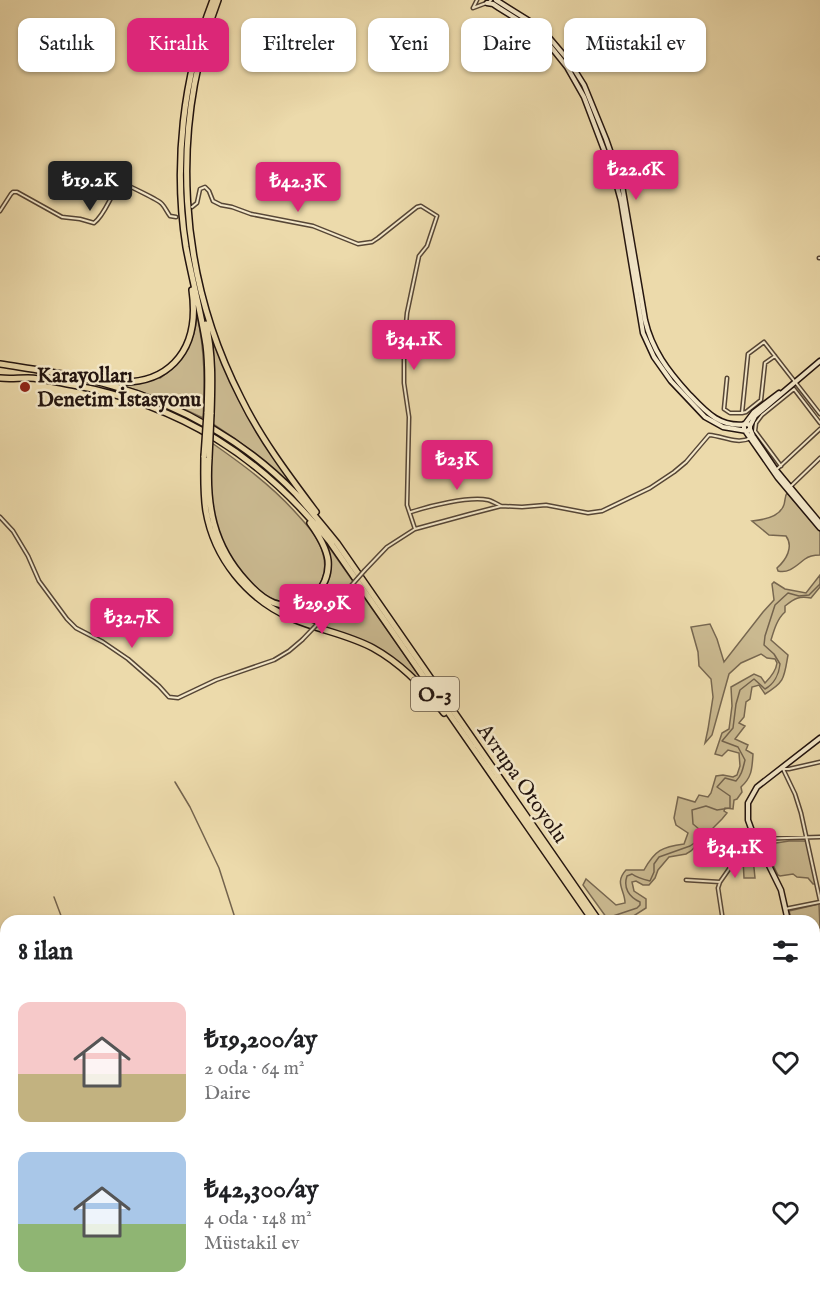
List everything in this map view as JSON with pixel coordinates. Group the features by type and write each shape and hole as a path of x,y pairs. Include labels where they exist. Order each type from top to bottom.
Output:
{"highway":[{"path":"59,374 115,382 147,379 158,375 176,361 191,335 194,321 193,299 187,261 181,173 184,126 194,65 202,31 213,0"},
{"path":"218,0 197,71 190,109 186,178 186,202 193,255 212,358 204,490 209,527 225,561 244,586 262,602 304,624 354,639 395,662 419,683 469,742"},
{"path":"186,247 206,344 209,414"},
{"path":"200,290 213,335 244,405 280,464 337,543"},
{"name":"Avrupa Otoyolu","path":"0,364 110,385 152,399 223,435 284,483 337,543 595,915"},
{"name":"Avrupa Otoyolu","path":"0,378 28,378 119,395 212,436 267,475 296,503 330,542 589,915"},
{"path":"207,457 208,492 212,518 227,555 242,577 267,599 282,605 298,604 309,600 320,590 326,578 328,560 324,546 313,527 267,475"}],"main road":[{"path":"496,0 547,35 569,61 584,85 622,185 645,320 658,356 677,381 709,414 723,422 748,423 753,436 775,471 820,523"},
{"path":"489,2 538,33 567,67 579,88 615,179 643,333 654,357 671,381 705,417 723,427 748,431 755,416 820,361"},
{"path":"795,382 752,414 743,428 820,528"},
{"path":"786,915 781,890 748,820 748,803 758,787 818,743 820,738"}],"street":[{"path":"479,0 483,3 489,2 473,8 479,0"},
{"path":"0,211 13,192 17,192 62,217 94,223 97,222 122,183 159,201 170,216 176,217"},
{"path":"192,207 197,202 200,189 205,188 213,201 221,205 250,214 313,226 358,244 372,242 414,208 421,206 437,216 427,246 419,256 405,332 404,383 409,417 407,505 415,529"},
{"path":"742,413 748,354 764,342 820,414"},
{"path":"727,378 724,409 730,413 746,412 761,400 765,363 775,356"},
{"path":"781,466 755,431 756,423 762,415 794,390 820,423"},
{"path":"761,400 765,404"},
{"path":"775,471 820,429"},
{"path":"0,517 13,531 39,581 67,619 80,630 128,658 169,697 178,698 216,680 274,660 289,651 326,615 387,547 415,529 501,506 551,505 597,513 644,491 666,477 686,462 709,435 736,441 751,438"},
{"path":"790,487 820,458"},
{"path":"410,512 429,506 473,500 488,500 501,506"},
{"path":"785,909 820,901 808,838 795,794 783,769 819,763 820,767"},
{"path":"722,915 718,888 745,846 756,839 820,837"},
{"path":"686,880 720,882"}],"shaded area":[{"path":"197,315 204,367 203,418 161,399 117,384 139,383 160,378 175,366 186,351 194,334"},
{"path":"211,339 239,400 295,489 256,455 213,424"},
{"path":"212,443 277,493 316,537 325,565 323,576 319,586 304,599 284,602 273,599 254,586 237,568 220,536 211,505"},
{"path":"787,493 820,531 820,555 808,557 793,568 782,572 777,568 788,553 789,545 786,536 769,535 752,521 765,519 778,513 784,505"},
{"path":"322,537 427,687 350,636 297,618 271,604 287,608 297,607 319,595 328,581 331,565"},
{"path":"820,575 820,587 811,598 797,598 785,606 785,612 771,640 788,655 783,679 765,694 759,685 752,687 750,699 746,702 744,717 739,723 745,726 735,739 748,745 746,750 753,754 752,764 751,772 741,787 742,792 734,800 733,809 725,808 724,811 727,813 713,828 708,840 698,844 686,854 669,857 649,885 632,882 634,891 646,899 646,908 635,915 605,915 583,885 586,879 616,905 625,903 620,883 626,870 644,870 660,851 684,844 688,833 676,825 674,818 678,797 695,802 699,795 708,797 716,776 733,777 737,775 740,766 739,753 728,750 722,756 715,754 722,733 729,729 732,706 731,687 754,674 761,677 765,683 773,674 777,663 775,659 761,654 741,663 729,674 712,735 705,743 713,697 711,679 699,666 698,652 691,627 710,624 724,662 774,600 772,584 774,582 785,589 806,593"},
{"path":"807,841 816,884 808,878 797,877 793,874 778,875 772,863 768,843"},
{"path":"753,858 755,878 744,878 743,859"},
{"path":"819,904 819,915 790,915 789,911"}],"waterway":[{"path":"616,915 640,905 640,902 628,892 627,876 632,874 650,881 654,872 654,864 659,857 690,846 706,835 693,824 692,810 706,806 717,810 730,808 730,796 717,787 725,778 736,781 741,774 745,760 738,747 722,741 733,728 740,690 754,679 765,689 777,675 780,664 774,654 764,645 775,605 788,593 799,596 809,595 820,584"},
{"path":"175,782 190,807 219,868 234,915"},
{"path":"54,897 61,915"}],"place":[{"name":"Karayolları Denetim İstasyonu","path":"25,387"}]}
